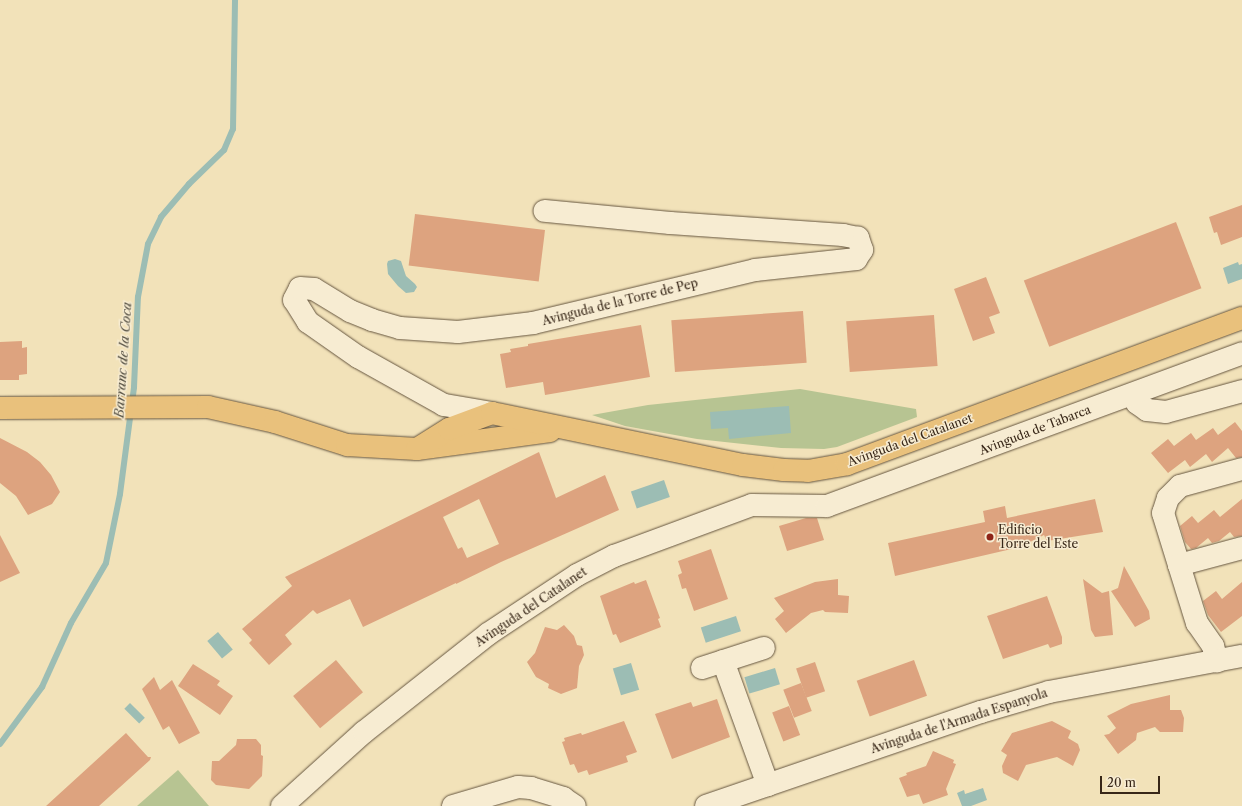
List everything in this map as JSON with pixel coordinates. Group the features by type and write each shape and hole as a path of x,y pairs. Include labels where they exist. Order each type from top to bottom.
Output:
{"main road":[{"name":"Avinguda del Catalanet","path":"492,413 743,465 808,471 854,461 1242,318"},
{"name":"Avinguda del Catalanet","path":"0,408 208,408 275,422 347,445 417,450 565,429"},
{"path":"417,450 449,429 492,413"}],"street":[{"name":"Avinguda de la Torre de Pep","path":"492,413 444,405 358,357 308,322 294,300 300,288 314,289 350,311 372,320 400,328 458,332 533,323 755,270 856,259 862,250 858,238 843,235 670,223 545,211"},
{"name":"Avinguda de Tabarca","path":"827,506 1242,353"},
{"path":"1133,394 1137,403 1147,410 1166,412 1242,391"},
{"path":"1217,661 1213,646 1197,623 1163,513 1168,498 1180,486 1242,470"},
{"name":"Avinguda del Catalanet","path":"282,806 364,732 488,634 576,575 614,556 752,505 827,506"},
{"path":"1179,565 1242,548"},
{"path":"702,668 764,648"},
{"name":"Avinguda de l'Armada Espanyola","path":"706,806 981,712 1049,692 1242,656"},
{"path":"723,661 768,785"},
{"path":"453,806 518,787 531,788 563,798 575,806"}],"green space":[{"path":"800,389 916,409 917,417 837,447 824,449 781,448 697,439 625,426 592,415 648,405"},
{"path":"178,770 209,806 137,806"}],"water":[{"path":"395,259 401,261 406,276 417,287 414,292 406,293 388,274 388,261"},
{"path":"1238,262 1239,265 1242,264 1242,279 1228,284 1223,268"},
{"path":"789,406 791,433 729,439 728,428 711,429 710,412"},
{"path":"664,480 670,497 637,508 631,491"},
{"path":"736,616 741,631 706,643 701,627"},
{"path":"218,632 233,650 222,659 207,641"},
{"path":"631,663 639,690 621,695 613,669"},
{"path":"775,668 780,684 749,694 744,677"},
{"path":"130,703 145,718 139,724 124,709"},
{"path":"983,788 987,800 971,806 962,806 957,793 964,790 965,794"}],"building":[{"path":"1242,205 1242,237 1221,245 1217,232 1214,233 1209,217"},
{"path":"415,214 545,230 539,282 409,266"},
{"path":"1176,222 1201,288 1049,347 1024,280"},
{"path":"986,277 1000,313 989,317 995,333 973,341 954,289"},
{"path":"803,311 807,363 675,372 671,320"},
{"path":"934,315 938,366 850,372 846,321"},
{"path":"641,325 650,377 545,395 543,382 506,388 500,354 511,352 510,349 528,346 528,344"},
{"path":"22,341 22,348 27,347 27,374 19,375 19,380 0,380 0,342"},
{"path":"1235,422 1242,431 1242,457 1236,458 1228,448 1212,462 1206,454 1190,467 1185,460 1168,473 1151,453 1168,439 1174,446 1191,433 1196,440 1213,428 1218,435"},
{"path":"0,438 27,452 40,462 51,475 60,492 52,504 28,515 16,496 0,483"},
{"path":"539,452 556,498 605,475 619,510 501,562 363,627 350,599 317,614 313,610 285,635 292,644 269,665 249,643 252,640 242,629 292,586 285,577","holes":["479,499 499,544 467,558 462,547 458,549 443,517"]},
{"name":"Edificio Torre del Este","path":"1095,499 1103,532 1047,541 1044,535 1028,543 1029,545 895,576 888,543 985,522 983,511 1005,506 1007,518"},
{"path":"1242,499 1242,536 1234,537 1230,532 1219,541 1212,543 1208,538 1196,548 1191,549 1185,542 1180,526 1192,516 1198,523 1214,510 1220,517"},
{"path":"806,518 817,518 824,540 787,551 779,526"},
{"path":"0,535 20,573 0,582"},
{"path":"711,549 728,599 694,611 686,588 682,589 678,575 682,573 678,561"},
{"path":"1124,566 1149,611 1150,619 1135,627 1111,591 1118,588"},
{"path":"838,579 838,595 849,596 848,613 825,612 823,610 811,613 786,633 775,619 784,611 774,598 815,582"},
{"path":"1083,579 1102,593 1109,591 1113,635 1095,637 1091,630"},
{"path":"646,580 660,618 658,619 661,627 620,643 616,634 613,635 600,596 634,582 635,584"},
{"path":"1242,582 1242,616 1221,632 1208,615 1203,601 1216,591 1222,599"},
{"path":"1047,596 1062,637 1062,644 1050,648 1048,644 1003,659 987,616"},
{"path":"564,625 574,636 577,645 582,646 584,655 579,666 577,688 561,694 548,688 549,684 536,677 527,662 535,653 545,627 557,630"},
{"path":"336,660 363,692 320,728 293,696"},
{"path":"914,660 927,696 870,717 857,681"},
{"path":"815,662 825,691 806,698 796,669"},
{"path":"193,664 220,681 217,685 233,696 220,715 178,686"},
{"path":"154,677 160,690 172,680 200,733 179,744 169,726 163,730 142,689"},
{"path":"801,683 812,711 794,718 783,690"},
{"path":"1170,695 1170,710 1181,710 1184,718 1183,732 1160,732 1155,727 1137,733 1136,740 1118,754 1104,735 1109,734 1116,728 1107,716 1131,704"},
{"path":"717,699 730,737 672,759 655,714 691,702 693,707"},
{"path":"789,706 800,735 783,741 772,712"},
{"path":"624,721 637,752 626,756 628,762 589,775 587,770 578,773 574,764 570,765 562,742 565,741 564,738 581,733 582,735"},
{"path":"1052,721 1071,731 1068,738 1078,744 1080,750 1073,766 1057,757 1026,765 1018,781 1003,773 1002,766 1007,755 1001,751 1012,733"},
{"path":"126,733 148,757 151,757 150,760 99,806 46,806"},
{"path":"237,739 256,739 261,745 261,755 263,756 262,776 249,789 216,785 211,780 212,761 219,761 236,745"},
{"path":"933,751 954,760 953,763 956,764 946,789 948,795 923,804 919,794 907,797 899,778 907,775 906,773 926,766"}],"waterway":[{"name":"Barranc de la Coca","path":"0,744 42,687 71,623 106,563 120,494 134,387 138,297 148,244 161,217 189,184 224,150 233,129 235,0"}],"place":[{"name":"Edificio Torre del Este","path":"990,537"}]}
